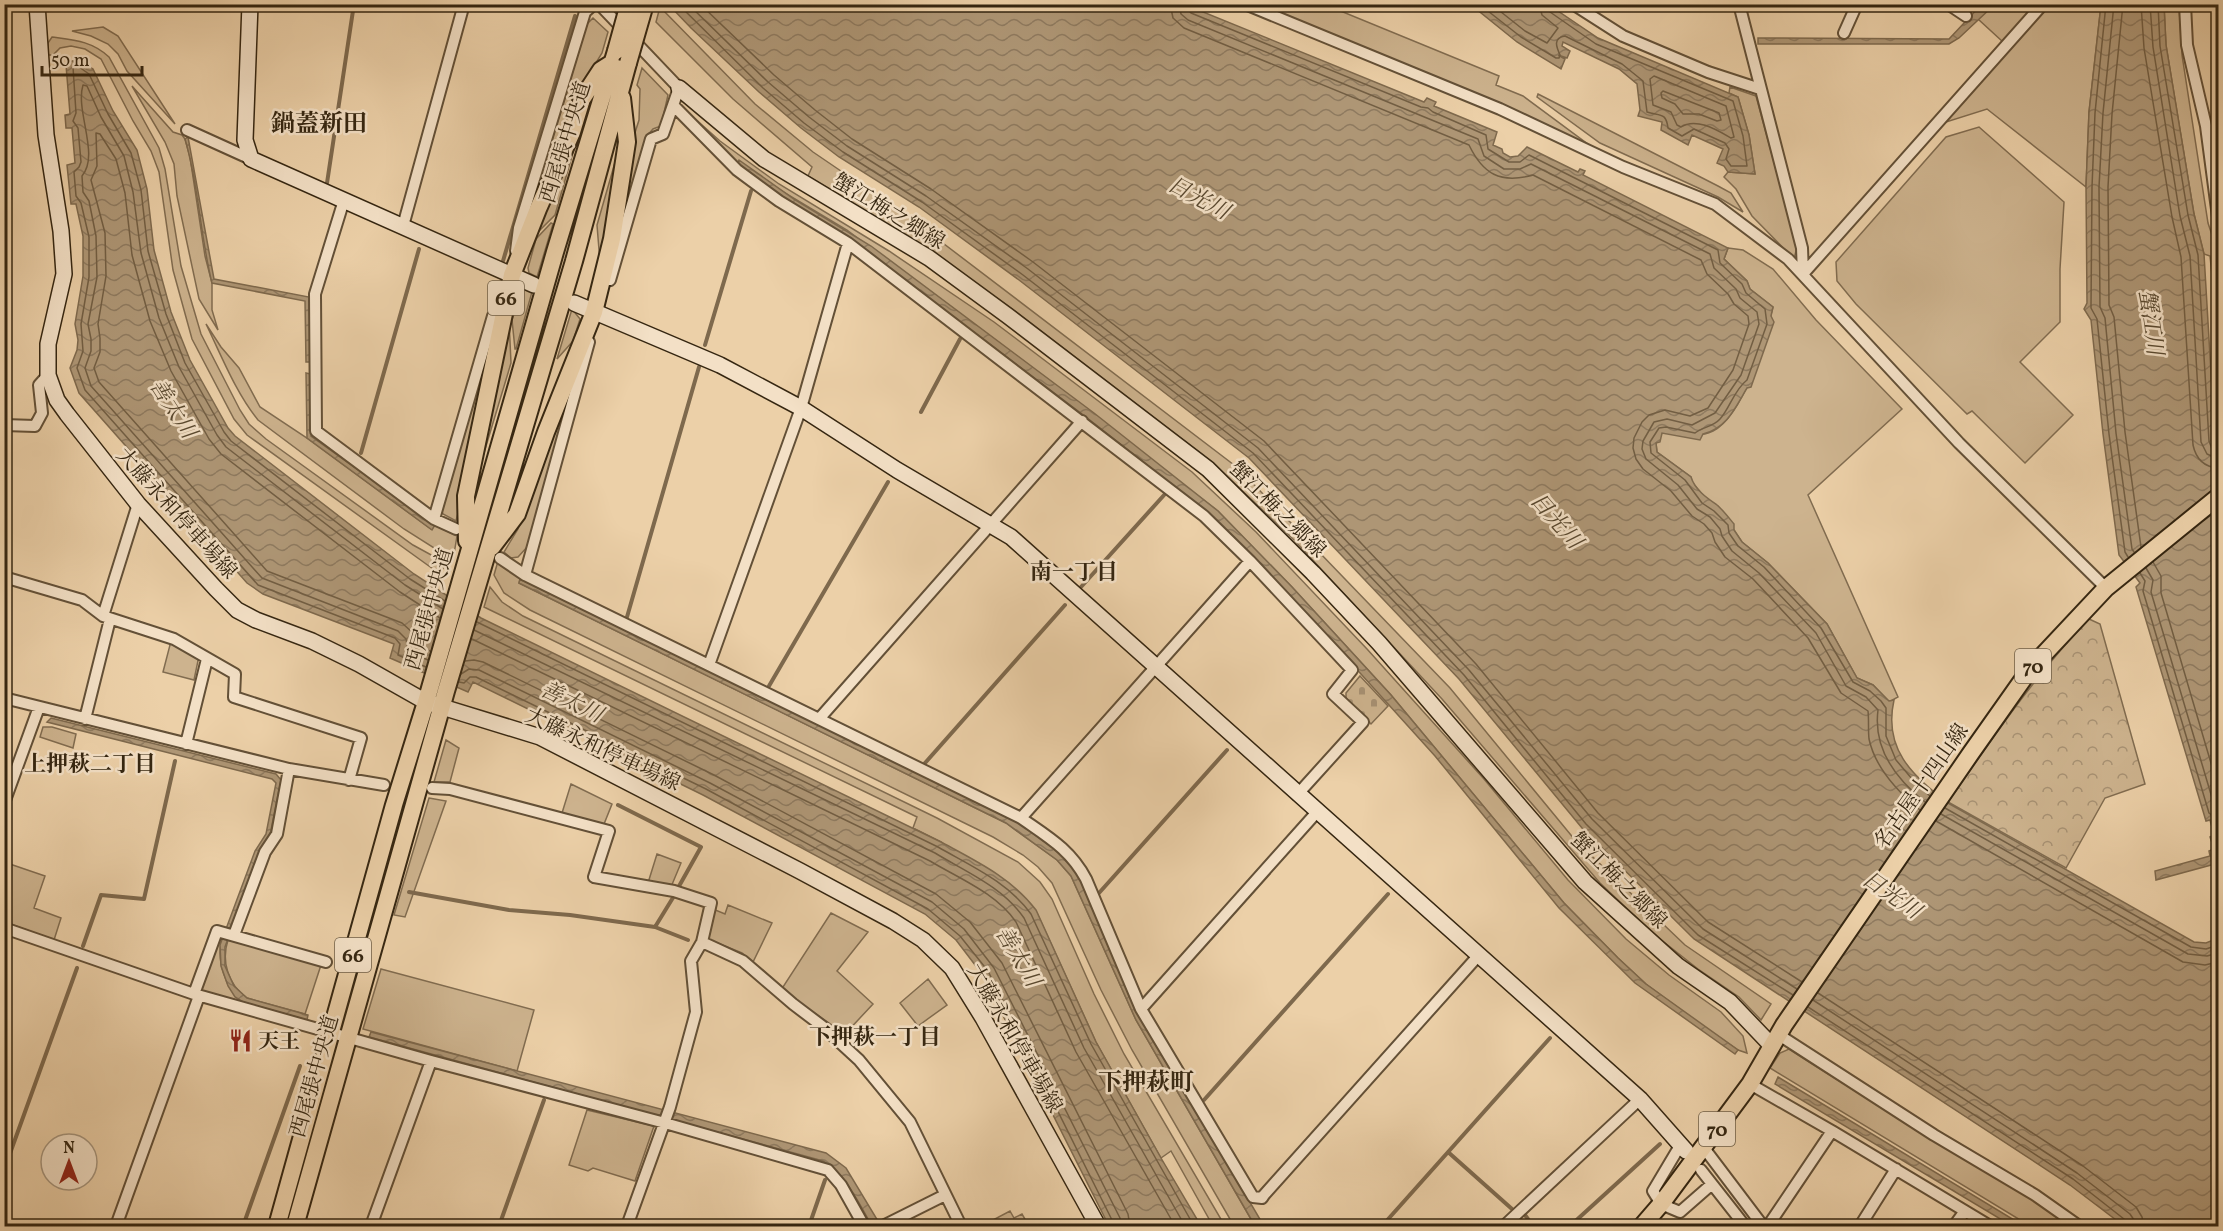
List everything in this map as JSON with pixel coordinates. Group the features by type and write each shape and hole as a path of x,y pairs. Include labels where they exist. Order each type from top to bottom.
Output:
{"main road":[{"name":"大藤永和停車場線","path":"37,4 46,135 61,231 64,274 48,344 48,375 57,400 66,414 138,504 237,610 436,696 540,737 841,893 923,940 952,968 983,1018 1098,1227"},
{"path":"250,4 245,140 251,159 534,285"},
{"name":"西尾張中央道","path":"277,1227 394,805 476,590 493,556 621,91 619,58 629,4"},
{"name":"西尾張中央道","path":"295,1227 348,1038 436,696 461,580 555,252 619,58 645,4"},
{"name":"66","path":"468,557 466,496 477,453 505,300 512,275 537,209 573,132 582,99 601,70 619,58"},
{"name":"蟹江梅之郷線","path":"679,88 764,159 929,258 1208,470 1305,565 1379,643 1585,882 1678,966 1778,1035"},
{"name":"66","path":"493,556 517,514 546,432 596,312 612,239 627,142 621,91"},
{"path":"574,303 720,365 801,408 897,470 1011,537 1640,1099 1683,1147"},
{"name":"名古屋十四山線","path":"1642,1227 1704,1148 1750,1084 1778,1035 2031,668 2106,588 2218,497"}],"street":[{"path":"403,226 464,4"},
{"path":"525,575 598,299 609,283 651,139 663,134 679,88 599,4"},
{"path":"1245,4 1500,109 1623,166 1715,204 1772,246 1803,274 1959,443 2106,588"},
{"path":"1573,4 1623,36 1708,72 1760,89"},
{"path":"1739,4 1802,248 1803,274"},
{"path":"1844,33 1857,4"},
{"path":"1947,4 1966,16"},
{"path":"1803,274 2043,4"},
{"path":"2185,4 2187,45 2206,126 2218,217"},
{"path":"512,275 519,228 585,7"},
{"path":"672,105 737,170 778,201 848,243 1204,516 1353,670 1333,694 1363,722 1298,795"},
{"path":"187,130 251,159"},
{"path":"344,200 315,294 316,431 434,519 456,529"},
{"path":"709,665 801,408 848,243"},
{"path":"434,519 493,316 505,300"},
{"path":"4,425 35,426 42,413 39,385 48,375"},
{"path":"819,719 1082,421"},
{"path":"85,719 107,618 138,504"},
{"path":"493,556 525,575 1021,818 1056,842 1077,862 1141,1009 1253,1197 1262,1198 1478,956"},
{"path":"1021,818 1250,561"},
{"path":"4,577 82,600 107,618 174,639 234,674 234,697 361,738 349,780"},
{"path":"186,744 207,659"},
{"path":"4,698 289,769 384,785"},
{"path":"4,803 39,707"},
{"path":"229,934 265,852 277,834 289,769"},
{"path":"432,788 450,789 609,831 594,877 674,891 711,903 702,942 691,961 696,1012 670,1107 627,1227"},
{"path":"1141,1009 1317,812"},
{"path":"4,928 196,995 430,1061 665,1121 828,1170 841,1185 864,1227"},
{"path":"116,1227 217,931 326,962"},
{"path":"702,942 743,961 860,1060 910,1122 961,1227"},
{"path":"1778,1035 1924,1129 2035,1195 2079,1227"},
{"path":"371,1227 430,1061"},
{"path":"1750,1084 1990,1227"},
{"path":"1504,1227 1640,1099"},
{"path":"1768,1227 1832,1131"},
{"path":"1683,1147 1653,1191 1661,1204 1680,1212 1712,1184"},
{"path":"1704,1148 1763,1227"},
{"path":"1860,1227 1896,1169"},
{"path":"1701,1170 1745,1227"},
{"path":"883,1226 945,1194"},
{"path":"1954,1227 1965,1211"}],"green space":[{"path":"1255,5 1326,5 1499,76 1496,85 1523,96 1589,147"},
{"path":"1994,5 2037,5 2003,42 1978,19"},
{"path":"2050,5 2101,5 2089,112 2086,187 1987,109 1943,123"},
{"path":"2164,5 2179,5 2182,55 2208,223 2216,247 2218,305 2215,305 2210,256 2204,254 2194,214 2166,45"},
{"path":"660,7 755,104 813,152 910,218 1238,468 1450,688 1575,840 1685,945 1771,1004 1761,1020 1739,997 1698,969 1655,935 1600,883 1442,699 1294,540 1212,462 1011,308 930,251 808,176 812,167 733,99 656,22"},
{"path":"593,18 608,32 602,53 580,89 570,129 529,216 587,24"},
{"path":"103,27 118,36 175,124 127,71 118,54 108,44 72,31"},
{"path":"52,37 89,44 109,57 159,148 165,169 181,266 201,334 249,424 266,439 413,545 446,563 440,574 247,435 234,419 192,339 173,270 159,172 151,151 101,59 85,49 71,46 60,48 53,55 48,55 48,43"},
{"path":"642,68 668,95 661,126 653,129 646,137 619,234 632,142 639,120 640,89 637,85"},
{"path":"132,86 173,132 182,135 185,139 190,157 205,256 212,283 212,310 218,330 199,299 177,196 174,164 165,142"},
{"path":"1730,87 1756,96 1797,247 1794,259 1752,216 1736,189 1724,177 1728,172 1755,174 1749,135 1738,97 1729,93"},
{"path":"1538,94 1731,193 1743,212 1718,197 1600,143 1537,97"},
{"path":"684,109 720,141 779,184 889,251 994,322 1192,472 1256,532 1367,649 1484,779 1568,880 1626,939 1669,975 1721,1012 1743,1036 1747,1053 1738,1050 1697,1022 1646,984 1564,903 1391,695 1292,587 1218,511 847,230 737,164"},
{"path":"1979,127 2064,202 2060,322 2020,362 2073,415 2025,463 1972,411 1967,414 1856,304 1837,281 1836,262 1946,137"},
{"path":"579,132 555,215 531,239"},
{"path":"622,138 600,262 597,225"},
{"path":"551,223 553,224 537,277 529,273 528,268 536,239"},
{"path":"1728,248 1743,250 1773,269 1816,320 1902,409 1808,495 1898,697 1889,702 1873,685 1857,678 1827,624 1768,563 1742,542 1718,506 1707,500 1692,482 1691,477 1657,452 1656,443 1662,433 1701,435 1713,431 1724,422 1734,410 1759,357 1773,307 1750,289 1747,281 1724,259"},
{"path":"526,289 532,292 515,349 512,320 521,293"},
{"path":"572,309 580,319 573,341 557,359"},
{"path":"509,320 511,363 471,496"},
{"path":"206,324 221,347 239,368 260,407 307,438 431,529 435,525 457,536 453,560 404,529 258,420 236,386"},
{"path":"489,354 473,453 456,521 443,514 441,509"},
{"path":"574,382 529,545 518,557 511,558 504,552 518,529 548,439"},
{"path":"498,561 520,579 519,583 1006,823 1057,860 1071,876 1136,1020 1255,1226 1234,1226 1132,1050 1101,990 1052,883 1038,867 993,837 530,610 504,593 494,575"},
{"path":"490,587 502,602 523,616 937,818 1018,862 1040,882 1052,899 1094,994 1124,1054 1225,1226 1213,1226 1171,1151 1161,1158 1096,1042 1036,911 941,842 913,828 917,817 484,607"},
{"path":"2089,619 2100,624 2145,784 2105,798 2066,868 1948,802 2032,685"},
{"path":"171,641 199,656 194,680 163,672"},
{"path":"1360,676 1388,706 1371,724 1346,698 1346,693"},
{"path":"43,727 52,727 76,734 73,748 40,737"},
{"path":"446,740 459,748 450,782 434,782"},
{"path":"571,784 612,804 604,824 562,813"},
{"path":"429,798 446,801 405,917 394,915"},
{"path":"657,854 681,863 671,887 648,883"},
{"path":"4,862 45,876 34,908 61,918 54,940 5,922"},
{"path":"728,905 772,923 753,962 742,953 705,938 713,909 725,914"},
{"path":"831,913 868,932 837,971 873,1004 845,1034 781,990"},
{"path":"218,937 222,938 221,964 227,982 231,990 243,1002 242,1004 203,993 200,988"},
{"path":"228,940 321,965 305,1014 247,998 240,993 231,979 226,964"},
{"path":"381,969 534,1010 517,1071 363,1029"},
{"path":"928,979 947,1005 918,1026 900,1003"},
{"path":"1789,1049 1967,1158 2071,1226 2030,1226 1770,1068 1780,1053"},
{"path":"587,1110 654,1126 635,1181 593,1168 588,1171 569,1165"},
{"path":"1010,1211 1014,1218 1022,1214 1029,1226 994,1226 991,1221"}],"water":[{"name":"日光川","path":"669,5 1186,5 1424,102 1427,98 1436,102 1434,106 1497,132 1493,145 1502,149 1503,153 1510,157 1518,156 1527,147 1578,172 1580,169 1585,171 1583,175 1728,248 1724,259 1747,281 1750,289 1773,307 1771,316 1774,322 1751,387 1747,388 1724,422 1703,434 1700,440 1662,433 1660,442 1656,443 1657,452 1691,477 1698,490 1719,507 1734,524 1734,530 1742,542 1768,563 1827,624 1857,678 1873,685 1889,701 1894,700 1893,733 1897,747 1912,771 1935,793 1948,803 2194,942 2206,943 2218,938 2218,1226 2124,1226 2070,1185 1694,939 1582,828 1459,679 1249,458 1019,280 919,207 839,157 801,128 759,92"},
{"path":"1464,5 1549,5 1598,38 1738,97 1749,135 1755,174 1728,172 1724,166 1717,163 1723,149 1692,135 1688,145 1661,130 1662,122 1638,116 1640,110 1637,84 1619,69 1563,42 1562,46 1570,51 1567,58 1558,55 1565,59 1561,69 1517,42 1476,9"},
{"path":"1981,5 1994,5 1959,38 1949,44 1758,44 1758,38 1949,39"},
{"name":"蟹江川","path":"2101,5 2164,5 2166,45 2194,214 2204,254 2215,441 2218,455 2218,874 2215,864 2156,880 2155,871 2210,856 2209,851 2214,849 2210,837 2214,835 2210,820 2206,821 2136,587 2140,583 2119,555 2091,320 2084,309 2087,303 2086,187 2089,112"},
{"name":"善太川","path":"72,61 80,61 93,69 113,111 137,150 147,189 154,250 171,312 190,360 228,428 235,436 414,574 481,618 941,842 1005,879 1036,910 1096,1042 1201,1226 1109,1226 982,974 956,940 925,914 703,795 473,682 468,692 390,658 394,644 263,594 247,583 79,393 70,368 77,350 75,324 83,276 83,236 76,204 71,204 67,165 75,163 72,128 66,128 65,115 70,114 66,65"},
{"path":"188,137 214,279 309,297 311,362 306,362 305,301 212,283 185,139"},
{"path":"739,160 794,199 871,246 1094,413 1218,511 1292,587 1391,695 1564,903 1646,984 1738,1050 1735,1054 1635,983 1559,908 1435,756 1286,591 1212,516 910,284 844,236 770,190 737,164"},
{"path":"306,373 311,374 311,436 435,525 432,530 307,438"},
{"path":"520,579 1016,821 1063,856 1076,870 1140,1016 1264,1226 1255,1226 1136,1020 1071,876 1057,860 1006,823 519,583"},
{"path":"51,718 276,774 281,780 270,835 257,859 225,947 225,966 234,986 247,998 308,1015 307,1020 243,1002 235,997 228,986 221,966 220,945 255,851 266,834 276,783 272,779 47,722"},
{"path":"371,1032 826,1153 846,1168 881,1226 872,1226 857,1199 839,1174 823,1161 369,1037"},
{"path":"1778,1077 2024,1226 2012,1226 1775,1084"}],"waterway":[{"path":"327,183 354,4"},
{"path":"503,261 575,16"},
{"path":"705,345 751,191"},
{"path":"361,453 419,249"},
{"path":"921,412 960,339"},
{"path":"627,617 699,367"},
{"path":"769,686 888,482"},
{"path":"1081,587 1165,494"},
{"path":"925,763 1065,605"},
{"path":"1099,893 1227,750"},
{"path":"83,946 101,895 144,899 175,761"},
{"path":"618,805 701,847 678,888"},
{"path":"409,892 509,910 570,915 655,927 688,940"},
{"path":"1204,1100 1388,894"},
{"path":"655,927 674,896"},
{"path":"4,1170 77,968"},
{"path":"1382,1226 1550,1038"},
{"path":"243,1226 300,1066"},
{"path":"499,1226 544,1100"},
{"path":"1570,1226 1660,1144"},
{"path":"1448,1152 1512,1209"},
{"path":"809,1226 825,1180"},
{"path":"1525,1215 1533,1226"}],"place":[{"name":"天王","path":"240,1041"}],"district":[{"name":"鍋蓋新田","path":"319,123"},
{"name":"南一丁目","path":"1074,571"},
{"name":"上押萩二丁目","path":"90,763"},
{"name":"下押萩一丁目","path":"875,1036"},
{"name":"下押萩町","path":"1146,1082"}]}
